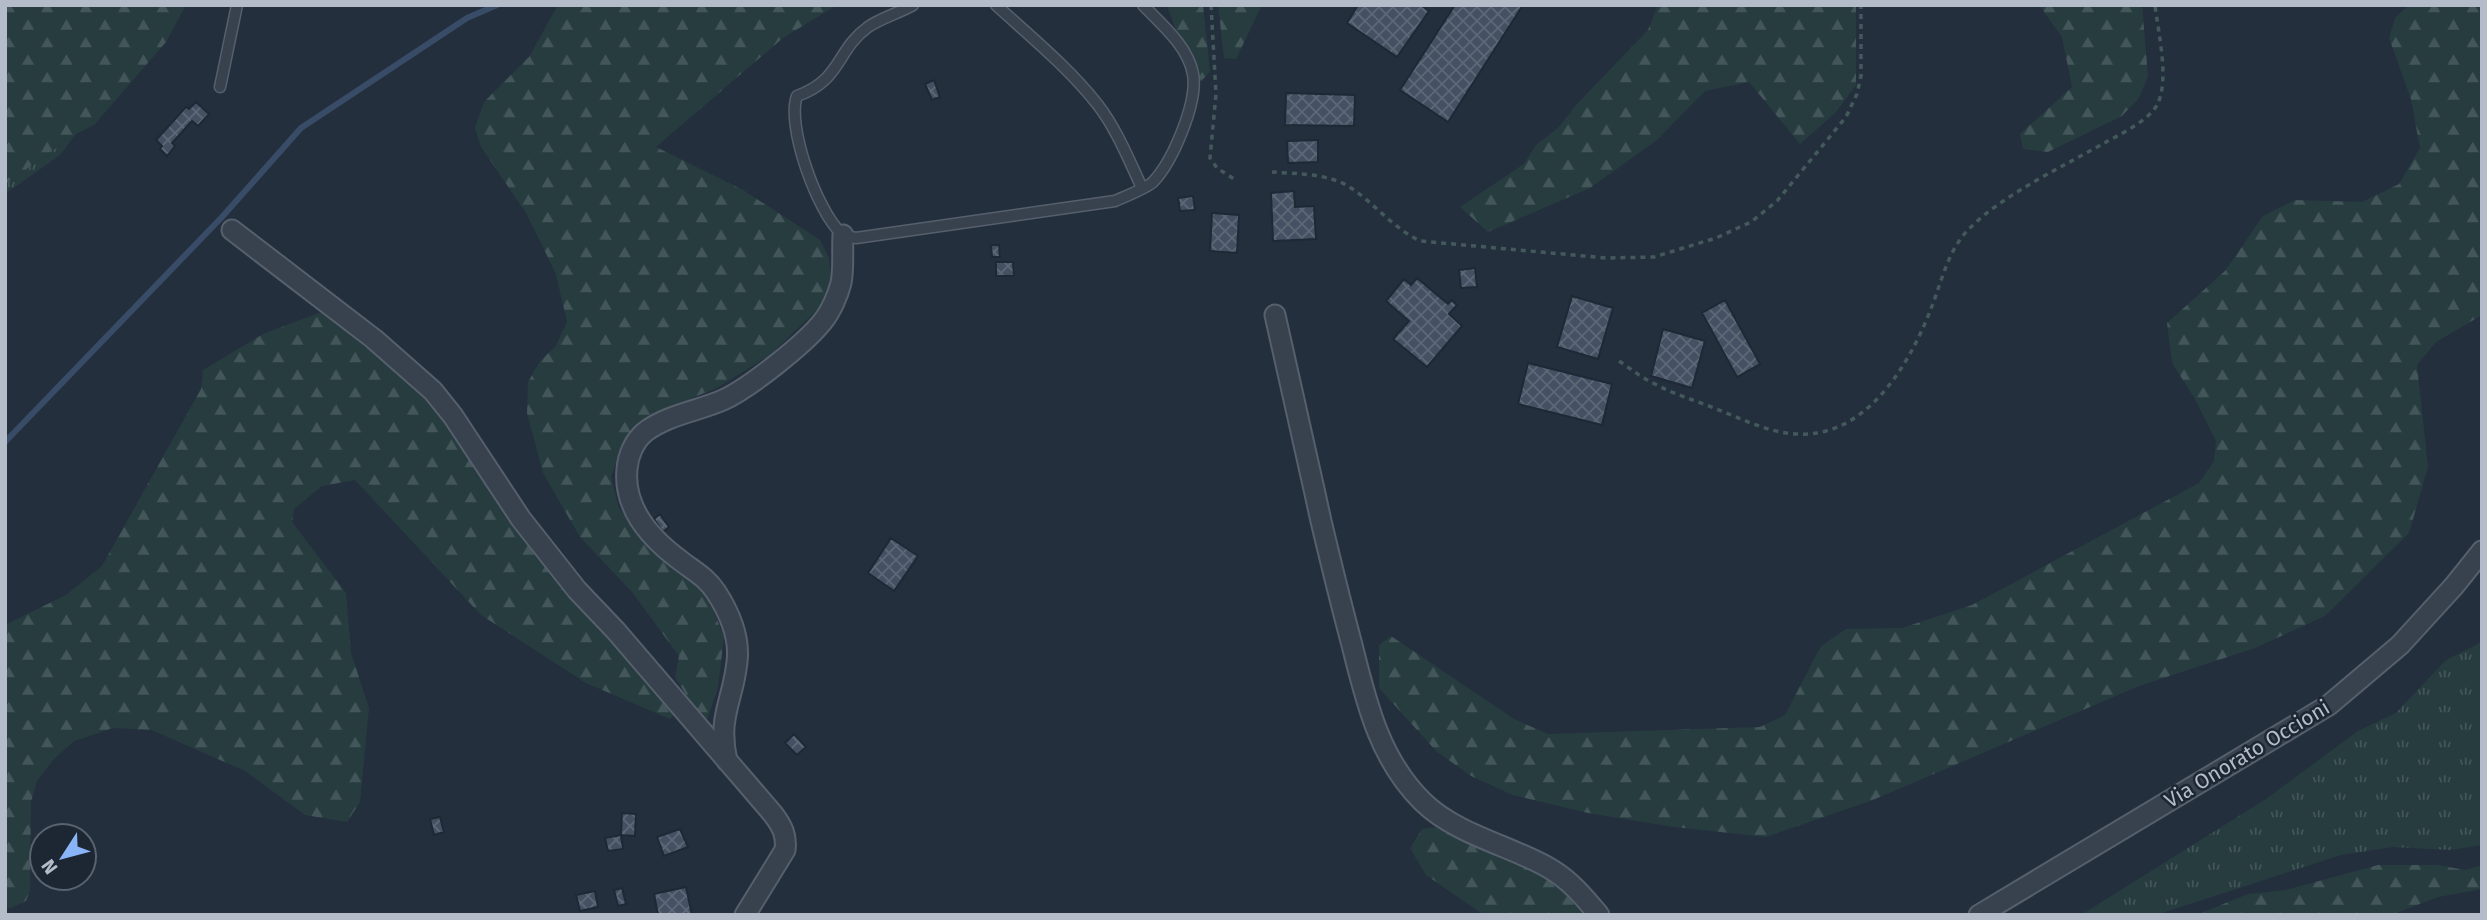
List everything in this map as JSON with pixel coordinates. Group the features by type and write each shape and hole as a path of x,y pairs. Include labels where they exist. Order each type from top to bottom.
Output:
{"street":[{"path":"232,230 374,339 433,391 453,416 521,519 577,590 616,631 774,814 787,841 785,850 745,915"},
{"path":"727,762 724,746 725,710 738,659 733,625 717,592 705,578 658,543 637,516 629,495 627,467 630,453 645,432 665,421 724,399 749,384 815,331 825,319 841,281 843,235"},
{"path":"1275,314 1334,576 1372,721 1388,756 1402,778 1424,803 1481,838 1549,868 1571,883 1599,915"},
{"name":"Via Onorato Occioni","path":"1979,915 2329,705 2400,645 2482,551"}],"lane":[{"path":"220,87 237,5"},
{"path":"913,5 868,27 829,77 815,89 797,96 794,103 800,147 814,193 828,217 843,235 856,238 1115,201 1152,184 1169,158 1190,113 1194,95 1193,72 1182,48 1143,5"},
{"path":"996,5 1065,69 1098,106 1123,146 1142,188"}],"path":[{"path":"1211,5 1216,94 1210,158 1217,168 1234,179"},
{"path":"1272,172 1322,176 1349,186 1405,234 1420,240 1606,258 1654,257 1716,238 1751,222 1777,201 1820,149 1846,117 1857,94 1861,76 1861,5"},
{"path":"1619,361 1655,384 1761,429 1794,434 1823,432 1842,426 1864,411 1893,382 1911,353 1927,318 1953,249 1968,230 1992,208 2133,126 2157,106 2163,83 2155,5"}],"green space":[{"path":"5,5 186,5 166,42 94,125 76,134 5,184"},
{"path":"558,5 837,5 783,38 656,147 743,190 820,240 829,258 831,283 819,308 771,354 717,388 654,413 625,438 611,477 619,508 649,547 689,576 709,600 724,637 718,687 705,726 675,677 679,656 632,592 580,537 543,473 527,413 528,382 540,361 555,347 567,322 556,274 526,213 481,147 475,128 484,102 529,57"},
{"path":"1167,5 1203,5 1210,72 1201,81 1177,33"},
{"path":"1218,5 1262,5 1236,59 1224,58"},
{"path":"1658,5 1856,5 1856,85 1836,112 1800,144 1749,82 1705,91 1657,140 1590,188 1488,232 1460,207 1524,164 1536,145 1558,128 1577,104 1648,30"},
{"path":"2039,5 2142,5 2148,76 2139,98 2122,116 2048,152 2023,149 2020,134 2072,87 2062,37"},
{"path":"2409,5 2482,5 2482,315 2436,342 2417,365 2428,467 2409,533 2325,616 2255,648 2139,686 1873,800 1766,837 1674,827 1588,813 1513,795 1471,776 1436,751 1379,688 1379,645 1391,636 1514,719 1548,734 1760,727 1785,715 1821,646 1846,629 1902,628 1972,605 2199,483 2214,461 2216,441 2195,399 2172,363 2167,323 2225,271 2263,216 2295,200 2362,202 2399,184 2420,148 2411,99 2389,38 2395,18"},
{"path":"76,134 60,155 5,194 5,184"},
{"path":"327,310 406,374 446,415 678,711 670,719 586,683 481,615 355,480 322,486 294,509 292,522 346,593 351,653 369,708 360,802 347,822 305,815 245,771 152,730 113,728 74,741 53,760 37,781 31,802 31,822 28,822 30,892 26,901 5,908 5,625 66,595 102,566 201,389 203,370 263,334"},
{"path":"2482,642 2482,845 2450,850 2393,847 2341,855 2156,915 2081,915 2266,799 2358,731 2396,713 2446,660"},
{"path":"1443,826 1555,879 1587,915 1484,915 1426,875 1410,848 1422,829"},
{"path":"2378,865 2438,865 2465,870 2482,865 2482,889 2438,897 2391,915 2196,915 2248,894 2286,890"}],"building":[{"path":"1358,5 1421,5 1429,11 1397,57 1347,23"},
{"path":"1455,5 1523,5 1448,122 1400,90"},
{"path":"934,80 940,97 932,100 925,84"},
{"path":"1286,93 1355,95 1354,126 1285,125"},
{"path":"196,102 209,114 198,126 192,121 172,143 175,146 167,156 156,140 186,107 189,109"},
{"path":"1318,140 1318,162 1288,163 1287,141"},
{"path":"1294,191 1295,207 1314,206 1316,239 1273,241 1271,193"},
{"path":"1193,196 1195,210 1180,211 1178,198"},
{"path":"1212,213 1239,215 1237,253 1210,251"},
{"path":"991,245 999,245 1000,257 992,257"},
{"path":"996,262 1013,262 1014,276 996,276"},
{"path":"1475,268 1477,287 1461,288 1459,270"},
{"path":"1417,278 1448,304 1452,300 1457,305 1449,314 1462,326 1427,367 1393,339 1409,321 1386,301 1404,279 1411,285"},
{"path":"1572,296 1613,308 1598,359 1557,347"},
{"path":"1725,300 1760,364 1737,377 1702,313"},
{"path":"1663,329 1705,341 1692,388 1651,376"},
{"path":"1528,363 1612,384 1602,425 1518,404"},
{"path":"660,514 669,527 663,532 654,519"},
{"path":"891,538 918,556 894,591 868,573"},
{"path":"794,734 806,747 797,755 785,743"},
{"path":"622,813 636,814 635,836 621,835"},
{"path":"440,817 444,832 434,835 430,819"},
{"path":"680,829 688,847 664,856 657,837"},
{"path":"621,835 623,849 608,851 605,838"},
{"path":"686,887 692,915 658,915 654,894"},
{"path":"622,888 626,904 618,906 614,890"},
{"path":"595,891 598,907 580,911 576,895"}],"waterway":[{"path":"5,442 222,217 301,128 467,18 497,5"}]}
